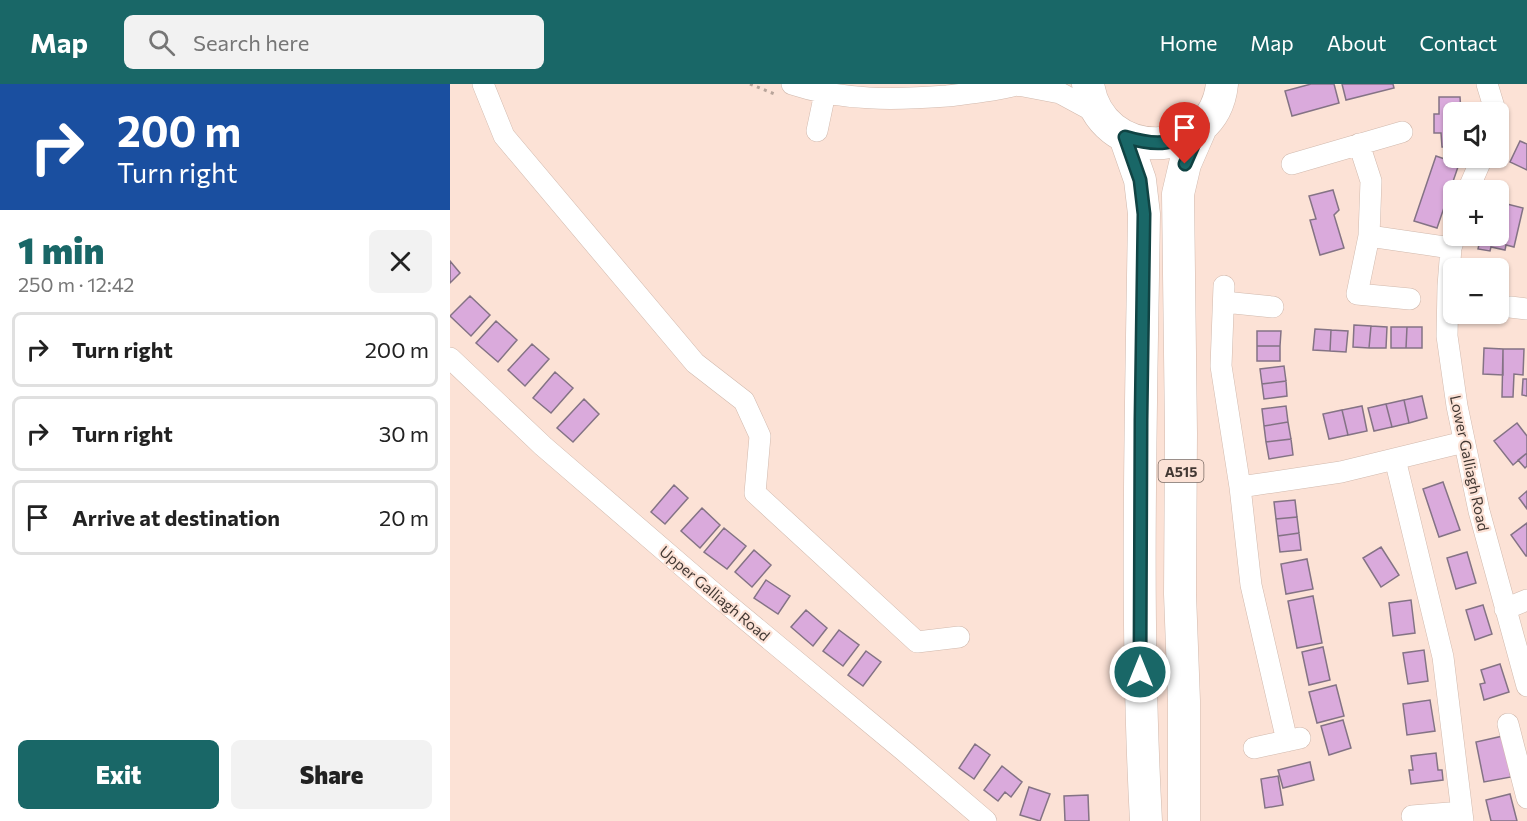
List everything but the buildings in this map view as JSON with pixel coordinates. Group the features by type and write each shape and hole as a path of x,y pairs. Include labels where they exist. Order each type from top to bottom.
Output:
{"highway":[{"path":"1092,98 1110,127 1125,137 1145,143 1166,143 1185,137 1214,105"},
{"name":"A515","path":"1184,821 1184,701 1180,594 1181,433 1178,194 1185,164 1214,105"},
{"name":"A515","path":"1125,137 1140,180 1144,214 1140,694 1146,821"}],"street":[{"path":"483,84 504,136 695,363 744,401 760,436 755,493 917,642 959,637"},
{"path":"789,91 816,92 854,98 904,99 977,93 1019,84 1092,98"},
{"path":"1214,105 1239,84"},
{"path":"1487,84 1492,102"},
{"path":"817,131 825,93"},
{"path":"1292,164 1402,132"},
{"path":"1359,144 1371,181 1369,236 1357,294 1410,299"},
{"path":"1369,236 1443,241"},
{"name":"Lower Galliagh Road","path":"1453,246 1448,286 1447,336 1457,406 1479,511 1527,686"},
{"path":"1254,748 1294,739 1251,585 1240,487 1221,366 1224,294 1273,307"},
{"name":"Upper Galliagh Road","path":"450,358 543,446 709,590 986,821"},
{"path":"1240,487 1341,472 1464,442"},
{"path":"1395,459 1443,657 1463,816 1412,816"},
{"path":"1505,609 1527,600"},
{"path":"1508,724 1526,791"}],"path":[{"path":"750,84 789,91"}],"route":[{"path":"1140,672 1144,214 1140,180 1125,137 1145,143 1166,143 1185,137 1202,125 1185,164"}]}
